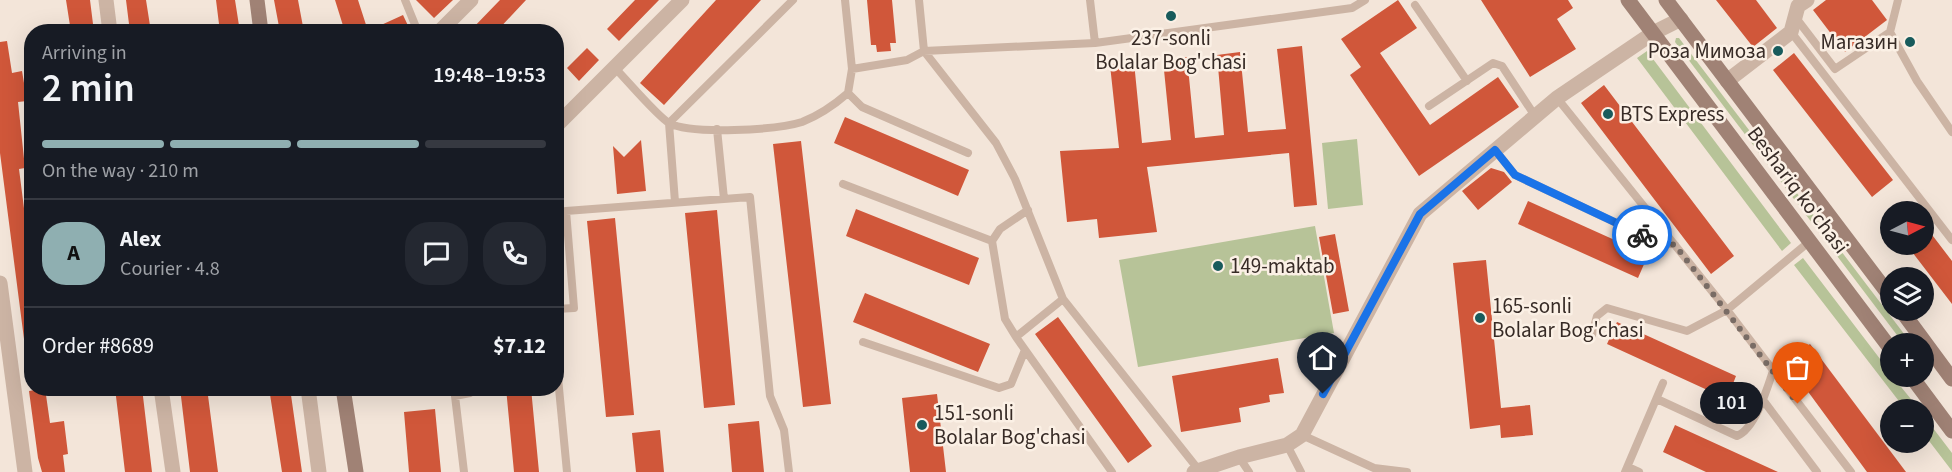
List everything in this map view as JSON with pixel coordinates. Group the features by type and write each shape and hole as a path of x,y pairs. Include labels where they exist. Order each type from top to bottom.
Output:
{"main road":[{"path":"257,0 260,24"},
{"name":"Beshariq ko'chasi","path":"1628,0 1880,335"},
{"name":"Beshariq ko'chasi","path":"1666,0 1880,283"},
{"path":"1909,321 1952,379"},
{"path":"1919,387 1952,431"},
{"path":"344,396 356,472"}],"street":[{"path":"106,0 109,24"},
{"path":"447,24 471,0"},
{"path":"564,118 682,0"},
{"path":"1727,81 1793,24 1798,6 1807,0"},
{"path":"1196,470 1287,445 1302,435 1420,214 1557,98 1653,33 1681,19"},
{"path":"0,283 24,472"},
{"path":"162,396 173,472"},
{"path":"309,396 320,472"}],"lane":[{"path":"405,0 415,24"},
{"path":"675,202 669,123 793,0"},
{"path":"614,67 669,123 700,130 749,129 799,123 826,112 848,93 852,69 845,0"},
{"path":"919,0 924,51 996,143 1015,179 1063,299 1196,470"},
{"path":"1090,0 1095,44"},
{"path":"852,69 907,60 924,51 1095,44 1352,8 1365,0"},
{"path":"1793,24 1835,69 1890,32 1898,0"},
{"path":"1415,5 1467,81"},
{"path":"1793,24 1952,240"},
{"path":"1890,32 1917,81 1952,132"},
{"path":"1429,106 1493,63 1502,66 1535,116"},
{"path":"848,93 862,107 968,153"},
{"path":"1557,98 1727,310 1851,472"},
{"path":"717,129 724,199"},
{"path":"1495,150 1515,175 1648,238 1675,245"},
{"path":"843,184 992,241"},
{"path":"564,309 574,308 566,211 750,197 770,396 784,430 789,472"},
{"path":"1028,210 1000,229 992,241 1005,319 1112,472"},
{"path":"1592,335 1598,316 1607,308 1687,331 1727,310 1810,242"},
{"path":"1016,337 1063,299"},
{"path":"863,342 999,388 1011,384 1025,350"},
{"path":"1657,399 1737,436 1744,433 1763,400 1773,371"},
{"path":"1638,472 1627,470 1664,383"},
{"path":"455,396 464,472"},
{"path":"560,396 567,472"},
{"path":"1763,400 1817,472"},
{"path":"1302,435 1374,468 1407,472"},
{"path":"1287,445 1301,472"},
{"path":"1239,457 1249,472"}],"green space":[{"path":"1676,38 1679,38 1880,302 1880,313 1675,42"},
{"path":"1647,51 1791,243 1782,251 1637,58"},
{"path":"1357,139 1363,205 1328,209 1322,143"},
{"path":"1315,226 1334,333 1138,367 1119,260"},
{"path":"1803,258 1880,359 1880,377 1794,265"},
{"path":"1886,321 1894,321 1903,333 1895,333"},
{"path":"1888,387 1901,387 1911,399 1897,399"},
{"path":"1934,429 1952,453 1952,471 1934,447"}],"building":[{"path":"66,0 90,0 93,24 70,24"},
{"path":"126,0 146,0 150,24 129,24"},
{"path":"216,0 235,0 239,24 219,24"},
{"path":"274,0 298,0 302,24 278,24"},
{"path":"335,0 358,0 366,24 342,24"},
{"path":"416,0 453,0 434,18"},
{"path":"500,0 526,0 504,24 477,24"},
{"path":"635,0 659,0 619,41 607,29"},
{"path":"716,0 761,0 664,105 640,83"},
{"path":"867,0 892,0 896,43 890,43 891,51 877,52 876,45 871,45"},
{"path":"1398,0 1417,28 1380,53 1430,125 1498,77 1519,107 1419,176 1350,75 1361,67 1341,39"},
{"path":"1481,0 1568,0 1573,8 1557,19 1576,49 1530,77"},
{"path":"1716,0 1756,0 1777,28 1753,47"},
{"path":"1826,0 1872,0 1887,20 1845,52 1813,10"},
{"path":"403,15 407,24 383,24"},
{"path":"7,41 12,73 22,71 24,83 24,101 18,102 24,159 24,168 19,169 24,208 24,339 0,153 0,42"},
{"path":"1302,46 1317,205 1294,207 1289,153 1147,167 1157,232 1099,238 1097,219 1067,222 1060,151 1119,148 1110,65 1134,62 1142,143 1171,140 1163,60 1187,57 1195,138 1224,135 1217,55 1240,52 1248,132 1286,129 1277,49"},
{"path":"587,48 599,60 579,81 567,68"},
{"path":"1794,53 1893,180 1872,197 1773,70"},
{"path":"1604,85 1734,256 1711,274 1581,103"},
{"path":"845,117 969,170 958,196 834,143"},
{"path":"641,140 646,191 617,194 613,146 624,157"},
{"path":"801,141 831,404 803,407 773,144"},
{"path":"1491,168 1504,172 1512,182 1478,210 1462,191"},
{"path":"1528,201 1648,255 1638,278 1518,224"},
{"path":"856,209 979,258 969,285 846,236"},
{"path":"717,210 735,405 704,408 685,213"},
{"path":"615,218 634,415 606,417 587,221"},
{"path":"1335,234 1349,311 1333,314 1319,237"},
{"path":"1934,237 1952,261 1952,304 1934,281 1934,267 1924,267 1914,255 1934,255"},
{"path":"1486,260 1501,408 1530,405 1533,435 1501,438 1500,425 1470,429 1453,263"},
{"path":"865,293 990,344 978,372 853,322"},
{"path":"1058,317 1152,446 1128,463 1035,334"},
{"path":"1617,322 1736,376 1727,399 1607,344"},
{"path":"1810,344 1880,437 1880,453 1892,453 1906,472 1867,472 1787,363"},
{"path":"1278,358 1284,393 1269,395 1270,402 1239,408 1241,422 1181,432 1172,376"},
{"path":"937,394 946,472 910,472 902,398"},
{"path":"30,396 46,396 50,423 64,421 68,454 63,455 65,472 42,472"},
{"path":"116,396 143,396 152,472 125,472"},
{"path":"181,396 208,396 218,472 190,472"},
{"path":"270,396 291,396 302,472 282,472"},
{"path":"507,396 532,396 539,472 514,472"},
{"path":"435,409 441,472 409,472 404,412"},
{"path":"759,421 764,472 732,472 728,424"},
{"path":"1675,425 1778,472 1706,472 1663,452"},
{"path":"660,430 664,472 636,472 632,433"}],"way so far":[{"path":"1642,235 1675,245 1798,404"}],"place":[{"name":"237-sonli Bolalar Bog'chasi","path":"1171,16"},
{"name":"Магазин","path":"1910,42"},
{"name":"Роза Мимоза","path":"1778,51"},
{"name":"BTS Express","path":"1608,114"},
{"name":"149-maktab","path":"1218,266"},
{"name":"165-sonli Bolalar Bog'chasi","path":"1480,318"},
{"name":"101","path":"1798,404"},
{"name":"151-sonli Bolalar Bog'chasi","path":"922,425"}],"route":[{"path":"1323,394 1420,214 1495,150 1515,175 1642,235"}]}
